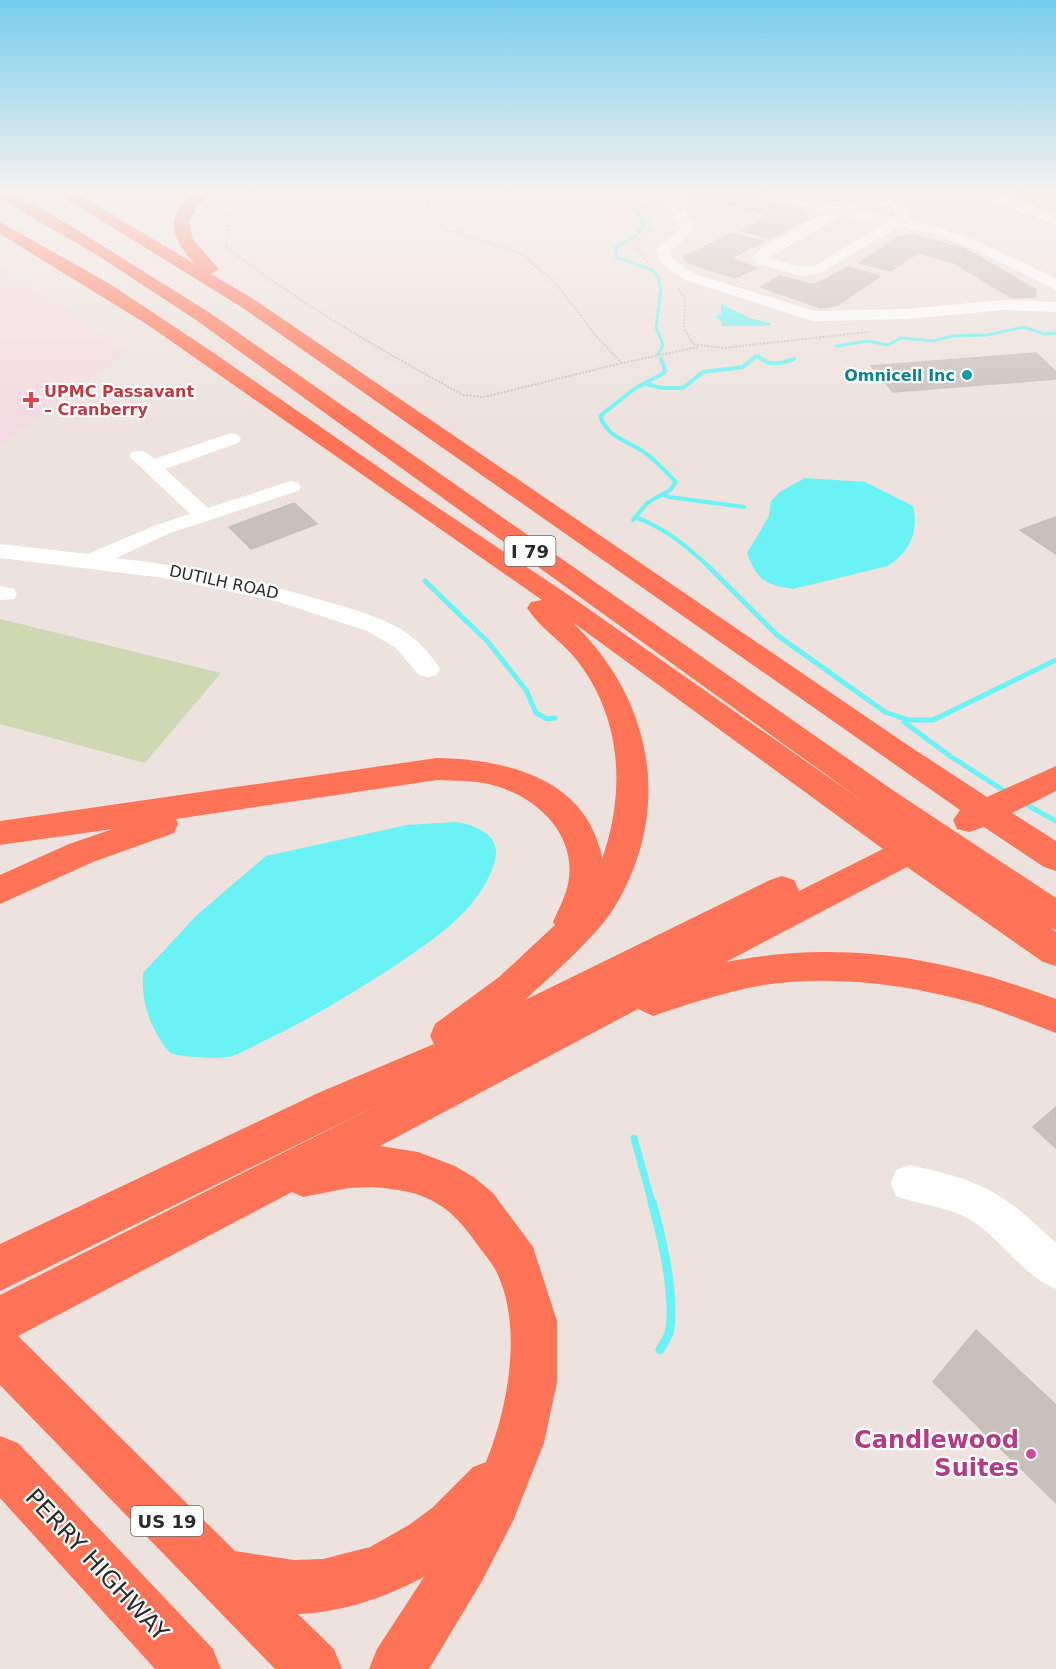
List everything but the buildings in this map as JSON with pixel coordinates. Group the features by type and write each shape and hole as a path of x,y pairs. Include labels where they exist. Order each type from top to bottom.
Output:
{"highway":[{"path":"54,270 122,300"},
{"path":"75,270 237,377 405,496 491,552 859,816 1056,951"},
{"name":"I 79","path":"135,270 181,300 536,556 701,669 881,798 1056,916"},
{"name":"I 79","path":"192,270 249,304 895,752 1056,858"},
{"path":"211,270 249,304"},
{"path":"332,1106 436,1045 483,1014 525,979 557,947 598,902 609,883 625,845 634,782 633,756 628,731 607,683 575,642 532,600 405,496"},
{"path":"0,1268 332,1106 447,1057 1039,778 1056,755"},
{"path":"0,833 454,768 489,771 537,789 557,805 572,822 581,841 585,860 583,888 579,903 557,947"},
{"path":"0,890 81,853 147,829 302,789"},
{"path":"0,1320 574,1026 866,860"},
{"path":"574,1026 718,979 765,970 805,966 852,967 912,973 1004,996 1056,1016"},
{"path":"234,1201 318,1171 369,1166 416,1171 447,1185 475,1205 506,1243 519,1268 534,1325 535,1380 530,1407 512,1461 458,1572 397,1669"},
{"name":"US 19","path":"0,1351 221,1575 294,1661"},
{"name":"PERRY HIGHWAY","path":"0,1461 193,1669"},
{"path":"221,1575 292,1587 325,1586 383,1571 411,1556 462,1515 512,1461"}],"street":[{"path":"680,270 702,282 813,316 907,314 1003,306 1056,307"},
{"path":"794,270 801,272 818,270"},
{"path":"1026,270 1056,285"},
{"path":"205,516 145,462 231,439"},
{"path":"91,561 163,529 291,487"},
{"name":"DUTILH ROAD","path":"0,551 150,567 213,578 310,603 392,635 412,650 428,669"},
{"path":"909,1183 946,1190 985,1207 1002,1219 1056,1270"}],"path":[{"path":"255,270 326,314 344,330 463,395 484,397 699,346"},
{"path":"540,270 558,286 597,338 622,363"}],"shaded area":[{"name":"UPMC Passavant – Cranberry","path":"0,270 5,270 66,306 124,353 0,446"}],"green space":[{"path":"0,619 221,673 145,763 0,724"}],"water":[{"path":"721,304 750,318 770,323 770,326 721,326 722,322 715,317 721,314"},
{"path":"805,478 865,482 913,506 914,532 902,554 888,566 793,589 763,580 754,569 747,553 769,516 771,501 780,492"},
{"path":"455,822 470,825 485,832 494,844 495,860 475,900 440,934 347,996 238,1054 225,1058 193,1057 174,1054 165,1048 148,1014 143,991 143,973 197,915 266,856 407,825"}],"waterway":[{"path":"652,270 658,277 661,290 656,327 663,345 658,354"},
{"path":"837,346 868,341 888,345 901,338 934,341 952,336 987,335 1024,327 1044,334 1056,333"},
{"path":"646,384 662,388 683,388 703,372 743,367 756,356"},
{"path":"756,356 769,363 781,363 794,359"},
{"path":"661,359 665,369 664,373 634,389 600,416 608,430 648,455 676,482 670,490 663,494"},
{"path":"635,517 647,503 663,494"},
{"path":"663,494 744,507"},
{"path":"635,517 675,538 710,568"},
{"path":"710,568 777,635 885,712 908,720 933,720 1056,660"},
{"path":"425,581 488,642 526,690 536,713 547,719 555,718"},
{"path":"904,722 950,756 1009,794"},
{"path":"1020,801 1056,821"},
{"path":"634,1138 652,1203"},
{"path":"652,1202 663,1248 671,1298 670,1329 660,1350"}],"place":[{"name":"Omnicell Inc","path":"967,375"},
{"name":"UPMC Passavant – Cranberry","path":"31,400"},
{"name":"Candlewood Suites","path":"1031,1454"}]}
